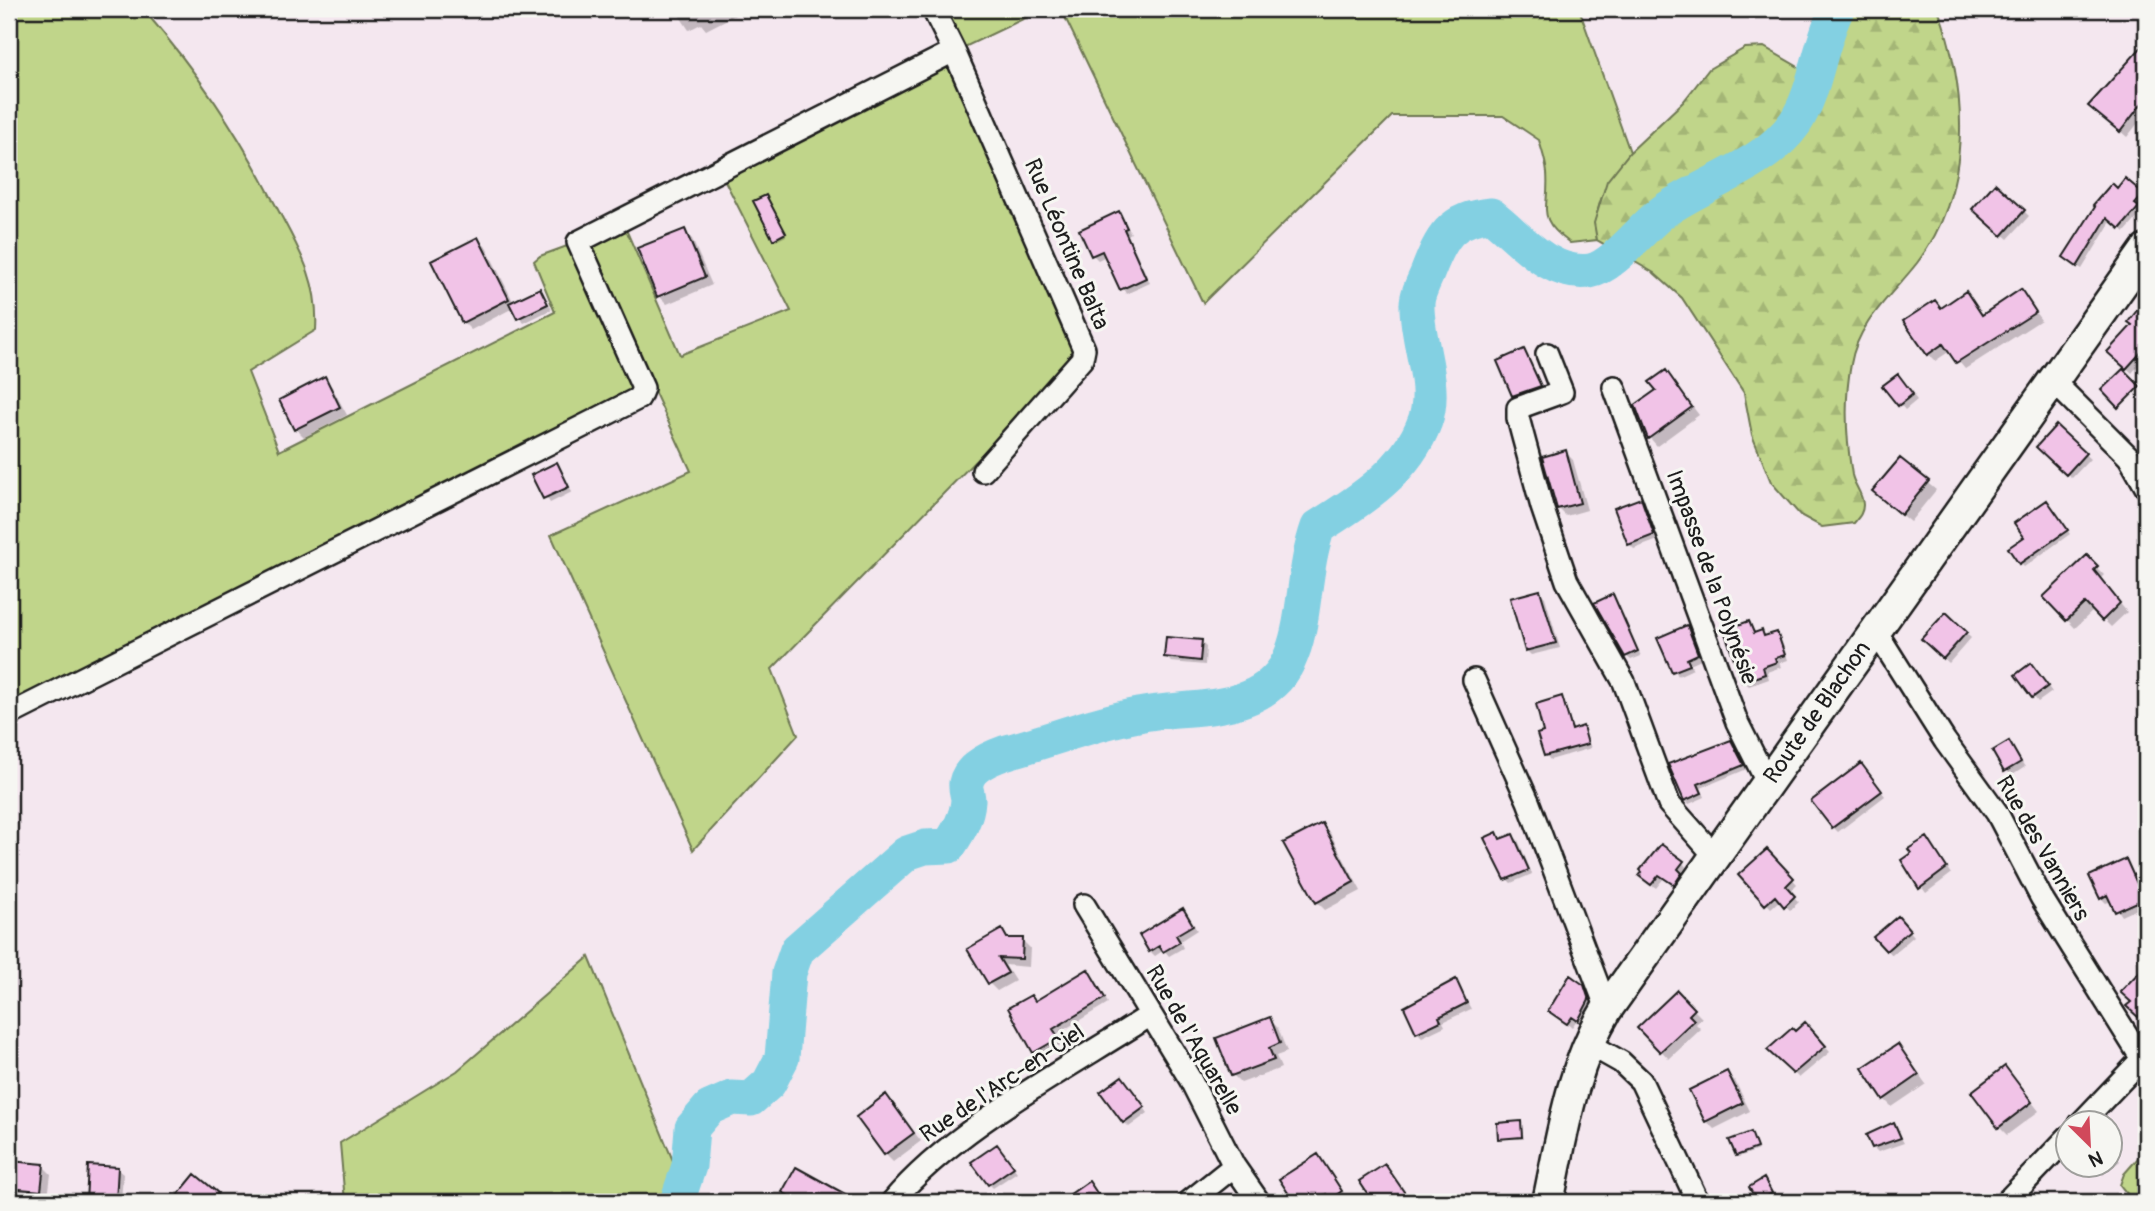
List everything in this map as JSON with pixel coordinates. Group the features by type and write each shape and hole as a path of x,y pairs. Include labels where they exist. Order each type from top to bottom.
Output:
{"street":[{"name":"Rue Léontine Balta","path":"933,9 954,51 1084,349 1082,359 983,471"},
{"path":"9,715 639,398 643,388 578,242 954,51"},
{"name":"Route de Blachon","path":"1548,1202 1570,1094 1589,1044 1607,1009 2146,250"},
{"path":"1547,354 1562,392 1518,408 1517,418 1542,507 1567,581 1623,682 1669,804 1715,856"},
{"path":"2053,381 2129,457 2146,487"},
{"name":"Impasse de la Polynésie","path":"1614,387 1737,722 1767,782"},
{"name":"Rue des Vanniers","path":"1875,629 1945,741 2003,822 2041,897 2144,1056 2093,1110"},
{"path":"1474,680 1528,801 1607,1009"},
{"name":"Rue de l'Aquarelle","path":"1084,905 1149,1016 1190,1079 1234,1166 1259,1202"},
{"name":"Rue de l'Arc-en-Ciel","path":"892,1202 922,1170 963,1138 1149,1016"},
{"path":"1589,1044 1621,1062 1641,1081 1698,1202"},
{"path":"2006,1202 2054,1151"},
{"path":"1189,1202 1234,1166"}],"green space":[{"path":"9,9 143,9 199,79 231,126 299,250 314,295 316,330 248,372 279,451 555,312 534,261 540,256 578,242 643,388 9,715"},
{"path":"934,9 1044,9 954,52 1076,347 1071,363 772,669 798,735 693,850 551,535 691,471 584,239 622,220 680,355 791,311 720,171 954,51"},
{"path":"1061,9 1579,9 1630,152 1604,193 1597,215 1597,240 1570,243 1548,219 1547,173 1539,140 1503,116 1392,116 1203,303"},
{"path":"1852,9 1938,9 1955,73 1960,139 1948,204 1935,234 1917,263 1868,322 1851,364 1847,391 1847,433 1852,475 1862,497 1862,510 1854,523 1822,527 1800,515 1771,482 1752,435 1744,393 1682,298 1654,273 1597,240 1594,223 1607,181 1630,152 1683,102 1709,69 1745,48 1764,47 1802,69 1825,62 1835,36"},
{"path":"589,957 690,1202 345,1202 340,1143 457,1071"},
{"path":"2146,1149 2146,1202 2134,1199 2120,1185 2124,1174"}],"building":[{"path":"2146,42 2146,98 2120,132 2088,106"},
{"path":"2125,178 2144,194 2135,204 2139,207 2120,229 2107,218 2077,267 2063,257 2095,207 2093,205 2112,183 2117,188"},
{"path":"1995,183 2025,210 2002,236 1972,209"},
{"path":"766,195 786,233 773,240 753,201"},
{"path":"1119,211 1146,278 1120,290 1102,251 1091,256 1079,230"},
{"path":"685,229 705,277 657,297 637,248"},
{"path":"478,237 509,299 462,323 431,261"},
{"path":"540,288 548,304 517,319 509,303"},
{"path":"2021,289 2036,312 1956,363 1943,344 1927,355 1903,321 1935,300 1941,308 1966,291 1982,315"},
{"path":"2146,299 2146,347 2126,369 2107,352 2132,325 2128,322"},
{"path":"1524,349 1541,386 1512,396 1497,361"},
{"path":"2123,369 2140,386 2118,408 2101,390"},
{"path":"1666,370 1692,407 1648,439 1635,405 1656,390 1649,382"},
{"path":"1898,374 1913,394 1898,406 1882,386"},
{"path":"325,376 340,407 294,430 279,400"},
{"path":"2056,425 2086,453 2066,475 2036,447"},
{"path":"1566,450 1580,503 1557,509 1542,457"},
{"path":"1900,458 1929,481 1901,515 1872,491"},
{"path":"557,462 569,487 543,499 531,475"},
{"path":"1641,498 1654,535 1628,545 1614,508"},
{"path":"2047,500 2068,530 2019,564 2008,548 2024,537 2014,523"},
{"path":"2087,555 2098,566 2094,570 2120,603 2102,621 2085,603 2066,621 2043,597"},
{"path":"1540,590 1556,643 1525,651 1510,598"},
{"path":"1613,594 1638,651 1625,657 1594,603"},
{"path":"1946,612 1967,632 1943,659 1921,639"},
{"path":"1749,621 1754,633 1762,630 1764,636 1777,632 1785,655 1775,658 1777,662 1763,667 1765,674 1742,682 1724,630"},
{"path":"1687,625 1698,654 1687,659 1690,665 1672,672 1657,638"},
{"path":"1166,637 1202,640 1200,661 1164,657"},
{"path":"2031,663 2048,686 2032,698 2015,675"},
{"path":"1562,696 1572,730 1583,726 1588,744 1544,756 1537,734 1543,732 1536,704"},
{"path":"1731,740 1744,765 1698,784 1702,793 1684,801 1668,764"},
{"path":"2009,741 2021,762 2004,772 1992,751"},
{"path":"1861,763 1882,791 1832,828 1811,801"},
{"path":"1322,823 1354,882 1316,903 1283,843"},
{"path":"1497,832 1500,839 1513,834 1529,870 1505,880 1484,838"},
{"path":"1927,837 1947,868 1919,889 1901,860 1911,853 1908,849"},
{"path":"1661,844 1684,861 1678,869 1682,873 1674,885 1659,875 1651,885 1639,876 1642,872 1640,870"},
{"path":"1767,849 1794,878 1786,886 1795,896 1784,907 1775,896 1765,905 1738,875"},
{"path":"2126,859 2144,899 2115,912 2107,895 2100,899 2089,876"},
{"path":"1183,908 1193,925 1176,935 1180,942 1163,952 1159,946 1149,952 1139,935"},
{"path":"1898,916 1910,930 1886,951 1873,937"},
{"path":"1002,929 1007,938 1023,938 1022,959 999,958 1008,973 988,984 967,949"},
{"path":"2146,965 2146,1017 2142,1013 2138,1017 2126,1006 2131,1002 2120,992"},
{"path":"1088,969 1105,998 1053,1029 1059,1038 1033,1053 1008,1008 1031,995 1035,1001"},
{"path":"1570,975 1584,985 1589,1000 1578,1021 1572,1017 1567,1024 1548,1011"},
{"path":"1456,979 1467,1003 1439,1017 1441,1021 1416,1033 1404,1007"},
{"path":"1677,990 1695,1009 1689,1015 1694,1020 1660,1052 1637,1028"},
{"path":"1270,1017 1280,1043 1269,1048 1274,1060 1231,1076 1216,1038"},
{"path":"1805,1022 1826,1046 1793,1074 1767,1050 1792,1028 1795,1031"},
{"path":"1898,1044 1919,1075 1883,1100 1862,1068"},
{"path":"2005,1066 2032,1102 1998,1128 1971,1092"},
{"path":"1727,1071 1743,1103 1705,1122 1689,1090"},
{"path":"1122,1076 1145,1107 1123,1123 1100,1092"},
{"path":"886,1094 914,1133 884,1155 856,1117"},
{"path":"1521,1121 1522,1137 1498,1139 1497,1123"},
{"path":"1894,1122 1901,1138 1872,1148 1866,1135"},
{"path":"1751,1132 1757,1148 1736,1156 1729,1140"},
{"path":"997,1144 1014,1167 988,1185 971,1162"},
{"path":"1318,1154 1342,1191 1330,1199 1326,1194 1313,1202 1294,1202 1279,1179"},
{"path":"9,1161 44,1164 41,1191 9,1188"},
{"path":"1385,1164 1411,1202 1373,1202 1359,1181"},
{"path":"88,1165 118,1167 116,1202 86,1202"},
{"path":"796,1167 860,1202 800,1202 782,1192"},
{"path":"195,1174 218,1193 211,1202 172,1202"},
{"path":"1764,1178 1772,1193 1757,1202 1749,1187"},
{"path":"1089,1181 1103,1202 1059,1202"}],"waterway":[{"path":"677,1202 689,1166 692,1128 709,1108 732,1098 751,1099 769,1083 782,1058 789,973 797,950 907,853 925,847 949,846 964,819 968,800 966,783 971,772 987,760 1004,753 1104,723 1138,715 1204,708 1247,698 1265,689 1281,674 1297,639 1318,527 1381,483 1407,455 1425,421 1429,393 1417,300 1437,250 1449,232 1466,220 1491,215 1548,262 1575,271 1599,268 1664,211 1751,162 1782,138 1795,123 1808,97 1837,9"}]}
